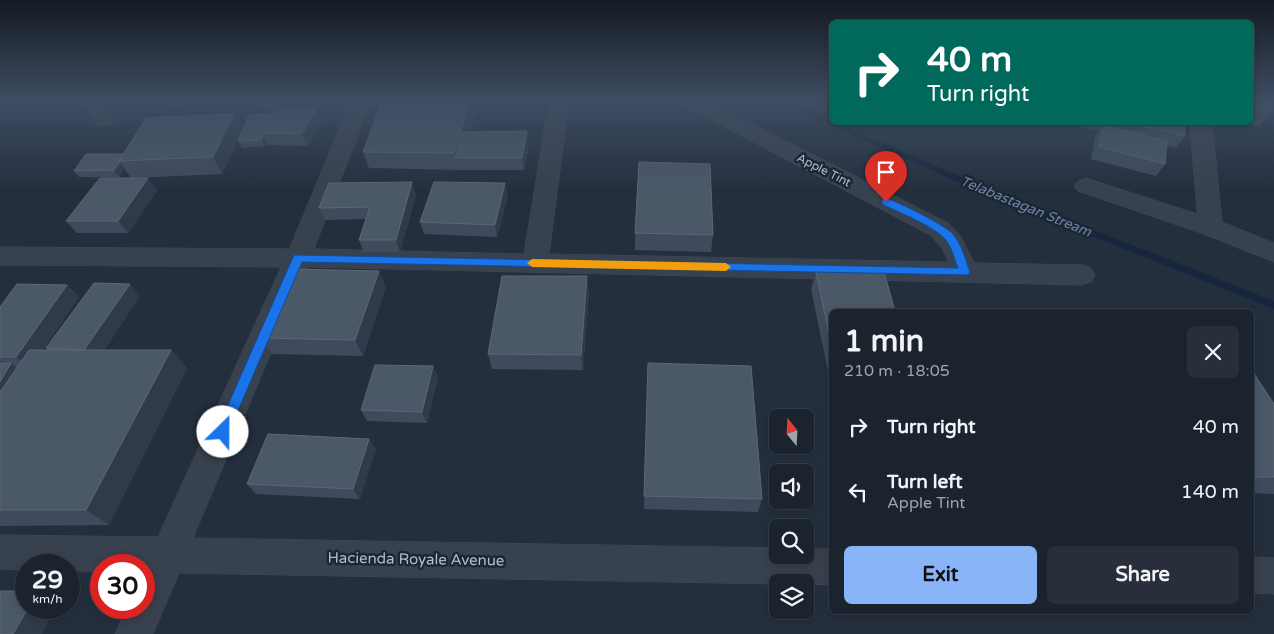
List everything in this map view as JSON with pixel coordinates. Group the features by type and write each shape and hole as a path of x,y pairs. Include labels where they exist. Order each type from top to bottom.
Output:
{"street":[{"path":"134,634 298,258 349,131"},
{"path":"535,263 554,131"},
{"name":"Apple Tint","path":"746,131 939,229 948,236 956,247 964,272"},
{"path":"1202,131 1210,227"},
{"path":"1086,186 1210,227 1274,253"},
{"path":"0,256 298,258 1082,275"},
{"name":"Hacienda Royale Avenue","path":"0,552 829,567"},
{"path":"1254,575 1274,576"}],"building":[{"path":"138,131 226,131 213,157 119,161"},
{"path":"242,131 262,131 261,140 238,141"},
{"path":"263,131 304,131 302,134 261,133"},
{"path":"371,131 461,131 454,153 363,152"},
{"path":"527,131 522,158 455,158 462,132"},
{"path":"1102,131 1125,131 1167,141 1165,164 1099,147"},
{"path":"1162,131 1185,131 1185,136"},
{"path":"86,154 124,154 114,170 74,171"},
{"path":"639,162 710,164 713,235 635,233"},
{"path":"100,178 148,178 118,221 66,221"},
{"path":"412,182 396,240 359,240 370,207 319,208 329,183"},
{"path":"434,182 505,183 495,225 420,222"},
{"path":"293,269 379,271 355,340 261,338"},
{"path":"816,272 884,272 894,309 829,309 829,334"},
{"path":"502,276 587,276 581,355 488,354"},
{"path":"94,283 130,284 84,350 46,348"},
{"path":"17,284 67,285 16,357 0,357 0,307"},
{"path":"29,350 171,350 86,510 0,510 0,392"},
{"path":"11,363 0,382 0,364"},
{"path":"648,363 751,366 762,499 644,496"},
{"path":"375,365 433,366 422,412 361,410"},
{"path":"1254,374 1274,404 1274,477 1254,477"},
{"path":"268,434 369,439 353,489 247,484"},
{"path":"0,591 15,591 15,619 22,619 13,634 0,634"}],"waterway":[{"name":"Telabastagan Stream","path":"848,131 972,185 1274,305"}],"slow traffic":[{"path":"532,263 726,267"}],"route":[{"path":"223,432 298,258 964,272 956,247 948,236 939,229 886,202"}]}
